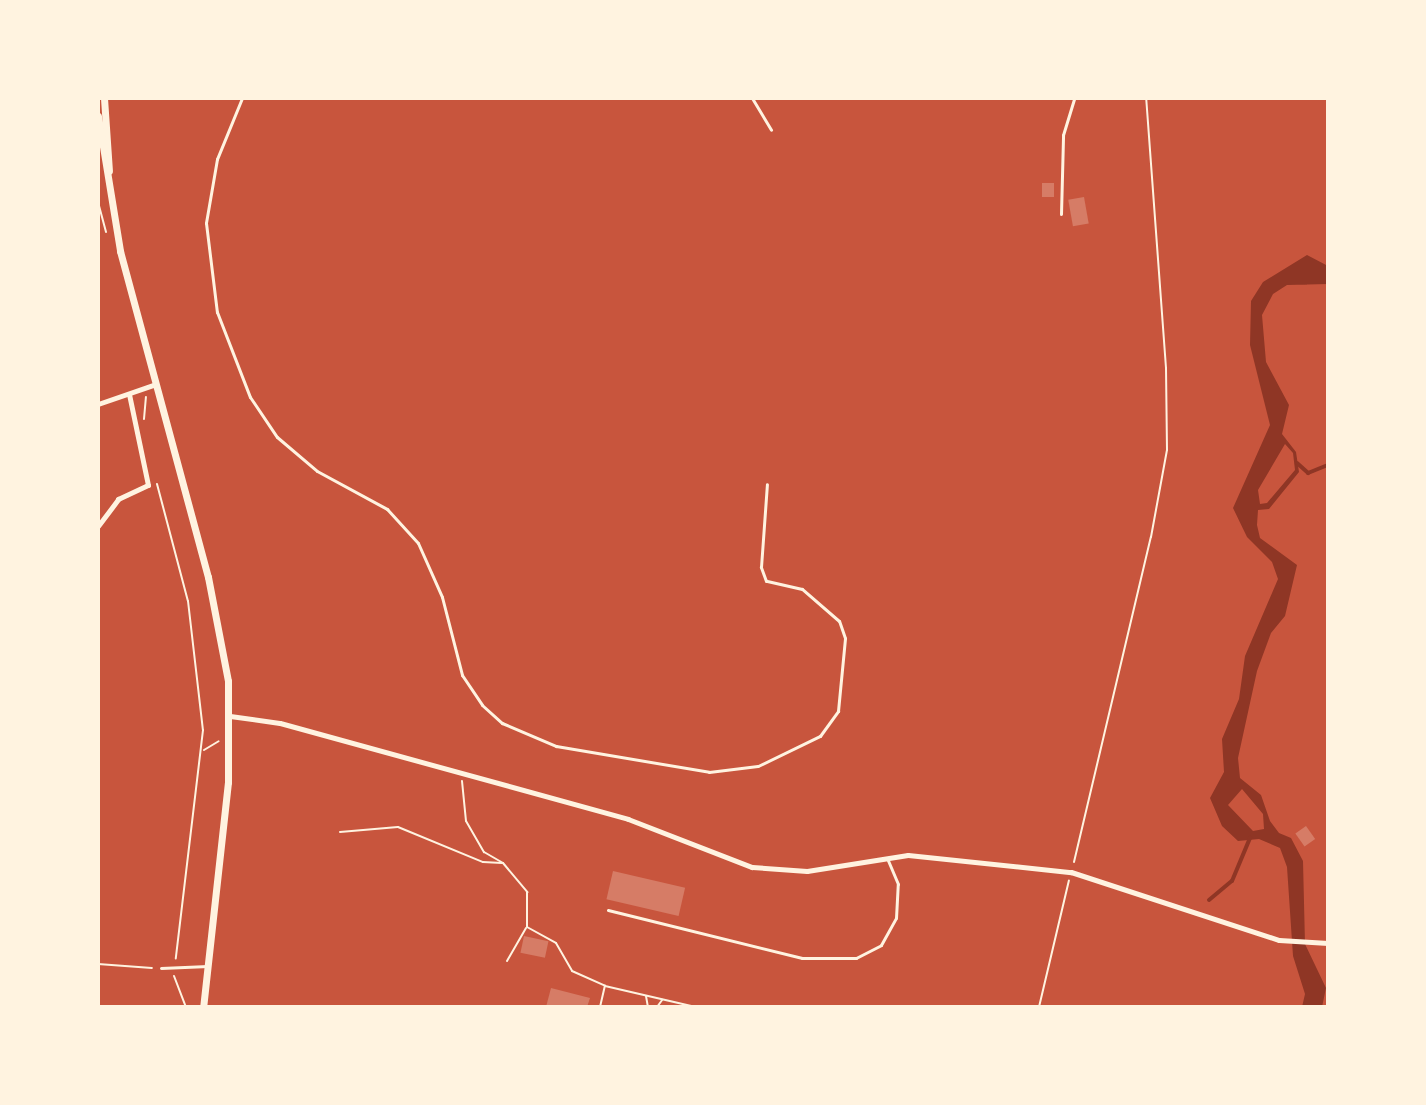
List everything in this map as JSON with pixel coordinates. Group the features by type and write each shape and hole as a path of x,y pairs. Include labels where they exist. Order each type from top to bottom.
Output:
{"main road":[{"path":"104,98 111,202"},
{"path":"98,116 111,202 223,644 230,733 203,1007"}],"street":[{"path":"98,404 156,384"},
{"path":"98,526 118,499 148,485 129,394"},
{"path":"230,716 271,721 628,819 752,867 807,871 887,858 935,856 1071,872 1279,940 1328,943"}],"lane":[{"path":"242,98 217,159 206,223 217,312 250,397 286,445 317,471 387,509 418,543 442,597 462,675 482,705 502,723 567,748 709,772 758,766 820,736 840,702 845,638 839,621 802,589 766,581 761,567 767,484"},
{"path":"752,98 771,130"},
{"path":"1061,214 1063,135 1074,98"},
{"path":"608,910 802,958 856,958 881,945 896,918 898,884 887,858"},
{"path":"161,968 176,964 208,966"}],"path":[{"path":"1039,1007 1151,537 1167,450 1166,368 1146,98"},
{"path":"98,202 109,246"},
{"path":"144,428 146,388"},
{"path":"156,482 188,601 201,682 202,751 176,964 175,986 186,1007"},
{"path":"202,751 230,733"},
{"path":"461,772 466,821 484,852 503,863 527,892 527,927 507,961"},
{"path":"340,832 398,827 483,862 503,863"},
{"path":"527,927 556,943 572,971 605,985 696,1007"},
{"path":"98,964 161,968"},
{"path":"600,1007 605,985"},
{"path":"646,996 648,1007"},
{"path":"657,1007 663,999"}],"shaded area":[{"path":"1307,255 1328,266 1328,284 1287,285 1273,294 1262,315 1266,362 1289,405 1282,434 1296,452 1299,472 1269,509 1258,510 1257,525 1260,538 1297,565 1285,616 1271,633 1257,671 1238,758 1240,778 1261,795 1270,821 1279,833 1291,838 1303,861 1305,944 1326,988 1322,1007 1302,1007 1305,994 1293,956 1287,867 1280,848 1259,839 1238,841 1222,826 1210,798 1224,772 1222,739 1239,699 1245,656 1278,579 1272,562 1247,537 1233,508 1270,425 1250,345 1251,301 1263,282","holes":["1285,444 1293,453 1295,470 1267,503 1260,504 1258,490","1242,789 1263,814 1264,829 1253,831 1228,805"]}],"building":[{"path":"1042,183 1054,183 1054,197 1042,197"},
{"path":"1084,197 1089,224 1073,226 1068,200"},
{"path":"1306,826 1315,839 1305,847 1295,833"},
{"path":"613,871 685,888 679,916 606,899"},
{"path":"524,936 548,941 545,958 520,953"},
{"path":"551,988 590,998 587,1007 546,1007"}],"waterway":[{"path":"1297,463 1308,473 1328,465"},
{"path":"1209,900 1232,881 1250,838"}]}
